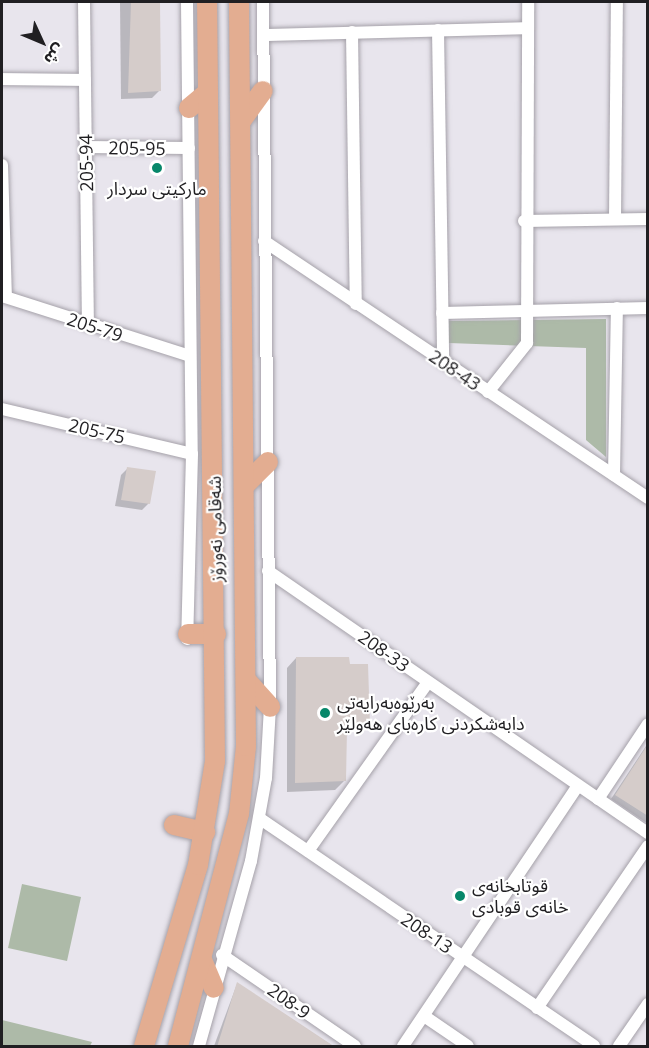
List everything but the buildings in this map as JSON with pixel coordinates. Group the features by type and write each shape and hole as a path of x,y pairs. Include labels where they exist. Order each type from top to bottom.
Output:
{"main road":[{"name":"شەقامی نەورۆز","path":"177,1047 239,814 246,680 246,484 239,2"},
{"name":"شەقامی نەورۆز","path":"144,1047 205,832 215,761 216,550 206,3"},
{"path":"241,121 263,91"},
{"path":"189,108 208,92"},
{"path":"246,484 268,462"},
{"path":"216,550 246,549"},
{"path":"187,638 216,634"},
{"path":"246,680 270,707"},
{"path":"174,825 205,832"},
{"path":"202,960 214,988"}],"street":[{"name":"205-94","path":"84,2 88,325"},
{"path":"187,2 192,454 187,638"},
{"path":"199,1047 260,818 270,707 263,2"},
{"path":"488,392 524,353 528,2"},
{"path":"615,219 617,2"},
{"path":"264,35 527,28"},
{"path":"438,30 443,362"},
{"path":"352,32 356,304"},
{"path":"2,79 85,80"},
{"name":"205-95","path":"86,147 189,148"},
{"path":"2,165 4,297"},
{"path":"524,221 648,219"},
{"name":"208-43","path":"264,241 648,498"},
{"name":"205-79","path":"4,297 190,356"},
{"path":"614,475 617,308"},
{"path":"442,313 648,308"},
{"name":"205-75","path":"2,409 192,454"},
{"name":"208-33","path":"268,571 648,833"},
{"path":"308,851 428,682"},
{"path":"598,799 648,724"},
{"path":"403,1047 578,786"},
{"name":"208-13","path":"260,818 594,1047"},
{"path":"537,1008 648,846"},
{"name":"208-9","path":"222,955 355,1047"},
{"path":"619,1047 648,1004"},
{"path":"424,1016 468,1047"}],"green space":[{"path":"606,319 606,457 586,440 586,348 449,343 449,321"},
{"path":"22,884 81,897 67,961 8,948"},
{"path":"2,1020 92,1042 90,1046 2,1046"}],"place":[{"name":"ماركيتى سردار","path":"157,168"},
{"name":"بەرێوەبەرایەتی دابەشکردنی کارەبای هەولێر","path":"325,713"},
{"name":"قوتابخانەی خانەی قوبادی","path":"460,896"}]}
